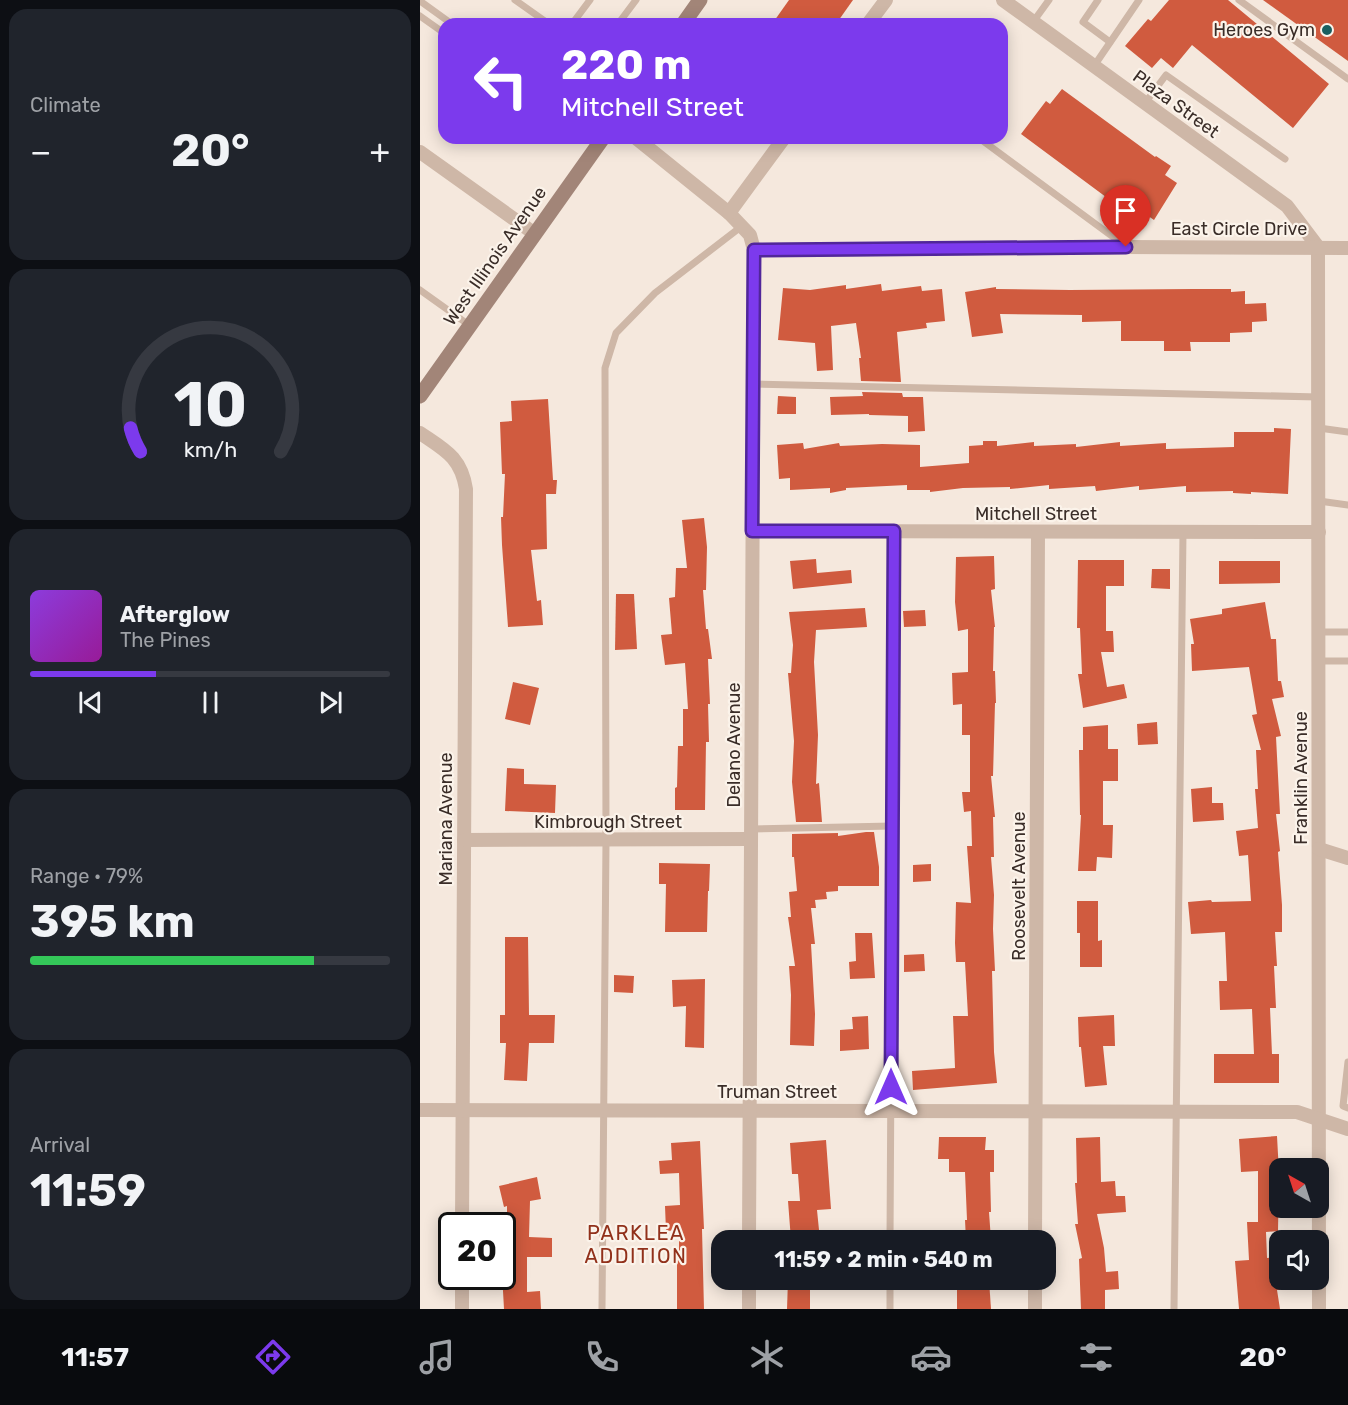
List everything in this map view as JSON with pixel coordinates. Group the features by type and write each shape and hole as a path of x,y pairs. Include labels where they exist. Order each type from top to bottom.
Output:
{"main road":[{"path":"687,18 700,0"},
{"name":"West Illinois Avenue","path":"420,396 535,234 595,144"}],"street":[{"path":"872,18 886,0"},
{"name":"Plaza Street","path":"1003,0 1287,206 1318,247"},
{"path":"643,144 729,213 750,235 754,250"},
{"path":"729,213 780,144"},
{"path":"420,152 535,234"},
{"name":"Franklin Avenue","path":"1318,247 1319,1309"},
{"name":"East Circle Drive","path":"754,250 1348,248"},
{"name":"Delano Avenue","path":"749,1230 754,250"},
{"name":"Mariana Avenue","path":"420,433 446,451 458,464 465,479 466,489 462,1212"},
{"name":"Mitchell Street","path":"752,531 1319,532"},
{"name":"Roosevelt Avenue","path":"1035,1230 1038,532"},
{"name":"Kimbrough Street","path":"464,840 606,840 751,834"},
{"path":"1319,849 1348,858"},
{"name":"Truman Street","path":"420,1110 1297,1112 1348,1129"},
{"path":"462,1290 462,1309"},
{"path":"748,1309 749,1290"},
{"path":"1035,1290 1035,1309"}],"lane":[{"path":"515,0 540,18"},
{"path":"576,18 590,0"},
{"path":"622,18 636,0"},
{"path":"1033,22 1049,0"},
{"path":"1098,0 1083,22 1110,42"},
{"path":"1094,66 1139,0"},
{"path":"1239,0 1348,79"},
{"path":"420,1 444,18"},
{"path":"420,16 438,29"},
{"path":"1145,103 1166,75 1285,159"},
{"path":"987,144 1126,247"},
{"path":"602,1309 606,840 605,368 616,333 654,292 742,226"},
{"path":"420,290 470,325"},
{"path":"753,384 1319,397"},
{"path":"1319,428 1348,432"},
{"path":"1319,501 1348,505"},
{"path":"890,1230 894,531"},
{"path":"1174,1309 1183,532"},
{"path":"1319,632 1348,632"},
{"path":"1319,661 1348,661"},
{"path":"751,834 892,826"},
{"path":"1348,1062 1343,1106 1348,1108"},
{"path":"890,1290 890,1309"}],"building":[{"path":"789,0 853,0 840,18 776,18"},
{"path":"1169,0 1228,0 1329,84 1293,128 1192,45 1173,68 1161,58 1152,68 1125,46 1148,19 1151,21"},
{"name":"Heroes Gym","path":"1263,0 1348,0 1348,61"},
{"path":"1062,89 1155,157 1171,166 1165,175 1177,183 1154,220 1141,211 1145,205 1118,188 1110,200 1021,134 1046,101 1050,104"},
{"path":"881,284 882,291 921,286 922,291 942,289 945,321 926,323 927,328 897,332 901,382 861,381 859,358 861,358 856,323 831,326 833,370 817,371 815,343 778,340 783,288 810,290 846,285 846,289"},
{"path":"996,287 996,289 1070,290 1231,289 1231,292 1245,291 1245,304 1266,303 1267,321 1252,322 1252,332 1230,333 1230,342 1190,342 1191,351 1164,351 1164,341 1121,341 1121,321 1082,322 1082,315 1000,314 1003,333 972,337 965,292"},
{"path":"862,392 902,393 903,397 923,397 925,431 908,432 908,416 831,415 830,397 863,396"},
{"path":"778,396 796,397 796,414 777,414"},
{"path":"548,399 553,480 557,480 556,494 546,494 547,549 531,550 537,601 541,600 543,625 508,627 501,517 503,517 505,474 502,474 500,422 512,421 511,401"},
{"path":"1274,428 1291,429 1288,494 1251,492 1251,494 1233,493 1233,491 1186,492 1186,486 1139,490 1139,486 1096,491 1095,486 1049,489 1049,485 1010,489 1010,487 963,488 930,492 930,490 907,490 907,485 846,488 846,490 830,493 830,488 790,490 790,478 779,479 777,445 803,443 804,449 839,443 840,446 920,445 920,467 969,463 969,446 983,445 983,441 997,441 997,446 1034,442 1034,446 1076,444 1076,447 1120,442 1120,446 1166,443 1166,449 1234,447 1234,432 1274,432"},
{"path":"704,518 707,547 706,590 703,590 706,629 708,629 712,659 708,659 710,704 708,704 709,742 706,742 705,810 675,810 678,746 683,746 683,709 688,709 685,663 665,665 661,635 672,634 669,598 675,597 676,568 687,568 682,520"},
{"path":"994,556 995,589 991,590 995,627 993,671 995,671 996,703 993,776 991,776 995,817 993,817 994,857 991,857 994,895 995,971 992,971 994,1052 997,1083 913,1090 912,1071 955,1068 953,1016 968,1016 965,962 956,962 955,943 956,902 971,903 967,846 972,846 971,811 964,812 962,792 970,792 970,735 962,735 962,704 953,705 952,673 968,672 968,629 958,631 955,602 956,557"},
{"path":"816,559 817,573 851,570 852,583 793,589 790,561"},
{"path":"1078,560 1124,560 1124,586 1106,586 1106,631 1113,631 1114,652 1101,652 1107,687 1124,684 1127,698 1083,708 1078,674 1082,674 1080,628 1077,628"},
{"path":"1219,561 1280,561 1280,583 1219,584"},
{"path":"1152,569 1170,569 1170,589 1151,588"},
{"path":"616,594 634,594 637,649 615,650"},
{"path":"1265,602 1271,639 1276,639 1278,681 1281,681 1284,697 1272,699 1281,736 1276,737 1280,814 1276,814 1280,851 1278,852 1282,932 1275,932 1276,1008 1270,1008 1272,1054 1279,1054 1279,1083 1214,1083 1214,1054 1254,1054 1252,1009 1220,1010 1219,981 1227,981 1225,932 1191,934 1188,902 1251,901 1248,855 1239,856 1236,831 1258,828 1255,789 1258,789 1256,750 1261,750 1252,715 1257,714 1249,667 1192,671 1191,644 1194,644 1190,619 1222,614 1222,609"},
{"path":"865,608 867,627 816,630 814,662 818,735 816,784 819,783 822,822 796,822 792,782 794,741 788,673 791,673 793,645 789,612"},
{"path":"925,610 926,626 904,627 903,611"},
{"path":"513,682 539,688 530,725 505,719"},
{"path":"1157,722 1158,744 1138,745 1137,724"},
{"path":"1108,725 1108,749 1118,749 1118,781 1103,781 1103,825 1113,825 1112,858 1097,857 1096,871 1078,871 1081,815 1079,750 1083,750 1083,727"},
{"path":"507,768 524,769 524,784 556,785 555,813 505,811"},
{"path":"1212,787 1212,803 1223,803 1224,820 1193,822 1191,789"},
{"path":"874,832 879,886 838,886 838,891 826,892 827,899 815,900 816,908 811,908 815,944 811,944 815,1014 814,1046 790,1045 789,966 795,966 788,917 791,917 789,892 797,891 794,857 792,857 792,834 838,833 838,836"},
{"path":"659,863 710,864 707,932 665,932 666,884 659,884"},
{"path":"931,864 931,881 913,882 913,865"},
{"path":"1077,901 1098,901 1098,941 1102,940 1102,967 1080,967"},
{"path":"855,933 872,933 875,978 850,979 849,962 856,961"},
{"path":"505,937 528,937 529,1015 555,1015 554,1043 529,1043 527,1081 504,1080 506,1043 500,1043 500,1015 505,1015"},
{"path":"924,954 925,971 904,972 904,955"},
{"path":"614,975 634,976 633,993 614,992"},
{"path":"705,979 704,1048 685,1047 686,1006 673,1007 672,980"},
{"path":"1114,1015 1115,1046 1103,1046 1107,1085 1085,1087 1081,1047 1079,1047 1078,1017"},
{"path":"868,1016 869,1049 840,1051 840,1030 853,1029 852,1017"},
{"path":"1277,1136 1278,1158 1269,1158 1269,1218 1278,1218 1278,1230 1266,1232 1269,1290 1277,1290 1280,1309 1239,1309 1235,1261 1249,1260 1247,1222 1258,1222 1258,1171 1241,1172 1239,1139"},
{"path":"939,1137 986,1137 985,1150 994,1150 994,1172 990,1172 990,1230 966,1230 965,1172 949,1172 949,1159 938,1159"},
{"path":"1100,1137 1101,1182 1115,1181 1116,1196 1125,1196 1126,1212 1097,1214 1106,1272 1118,1271 1119,1289 1105,1290 1105,1309 1081,1309 1079,1259 1082,1258 1075,1224 1078,1224 1075,1183 1077,1183 1076,1138"},
{"path":"826,1140 831,1209 817,1210 819,1230 790,1230 788,1201 800,1201 798,1174 792,1174 790,1143"},
{"path":"700,1141 704,1229 702,1229 704,1309 677,1309 679,1230 666,1231 665,1206 680,1205 679,1173 660,1174 659,1161 672,1160 671,1143"},
{"path":"537,1177 541,1199 530,1201 529,1237 552,1238 552,1257 527,1257 527,1292 540,1291 541,1309 504,1309 503,1290 516,1290 516,1212 507,1212 499,1186"},
{"path":"788,1290 810,1290 810,1309 787,1309"},
{"path":"957,1290 990,1290 991,1309 957,1309"}],"place":[{"name":"Heroes Gym","path":"1327,30"}],"district":[{"name":"PARKLEA ADDITION","path":"636,1244"}],"route":[{"path":"891,1087 894,531 752,531 754,250 1126,247"}]}
